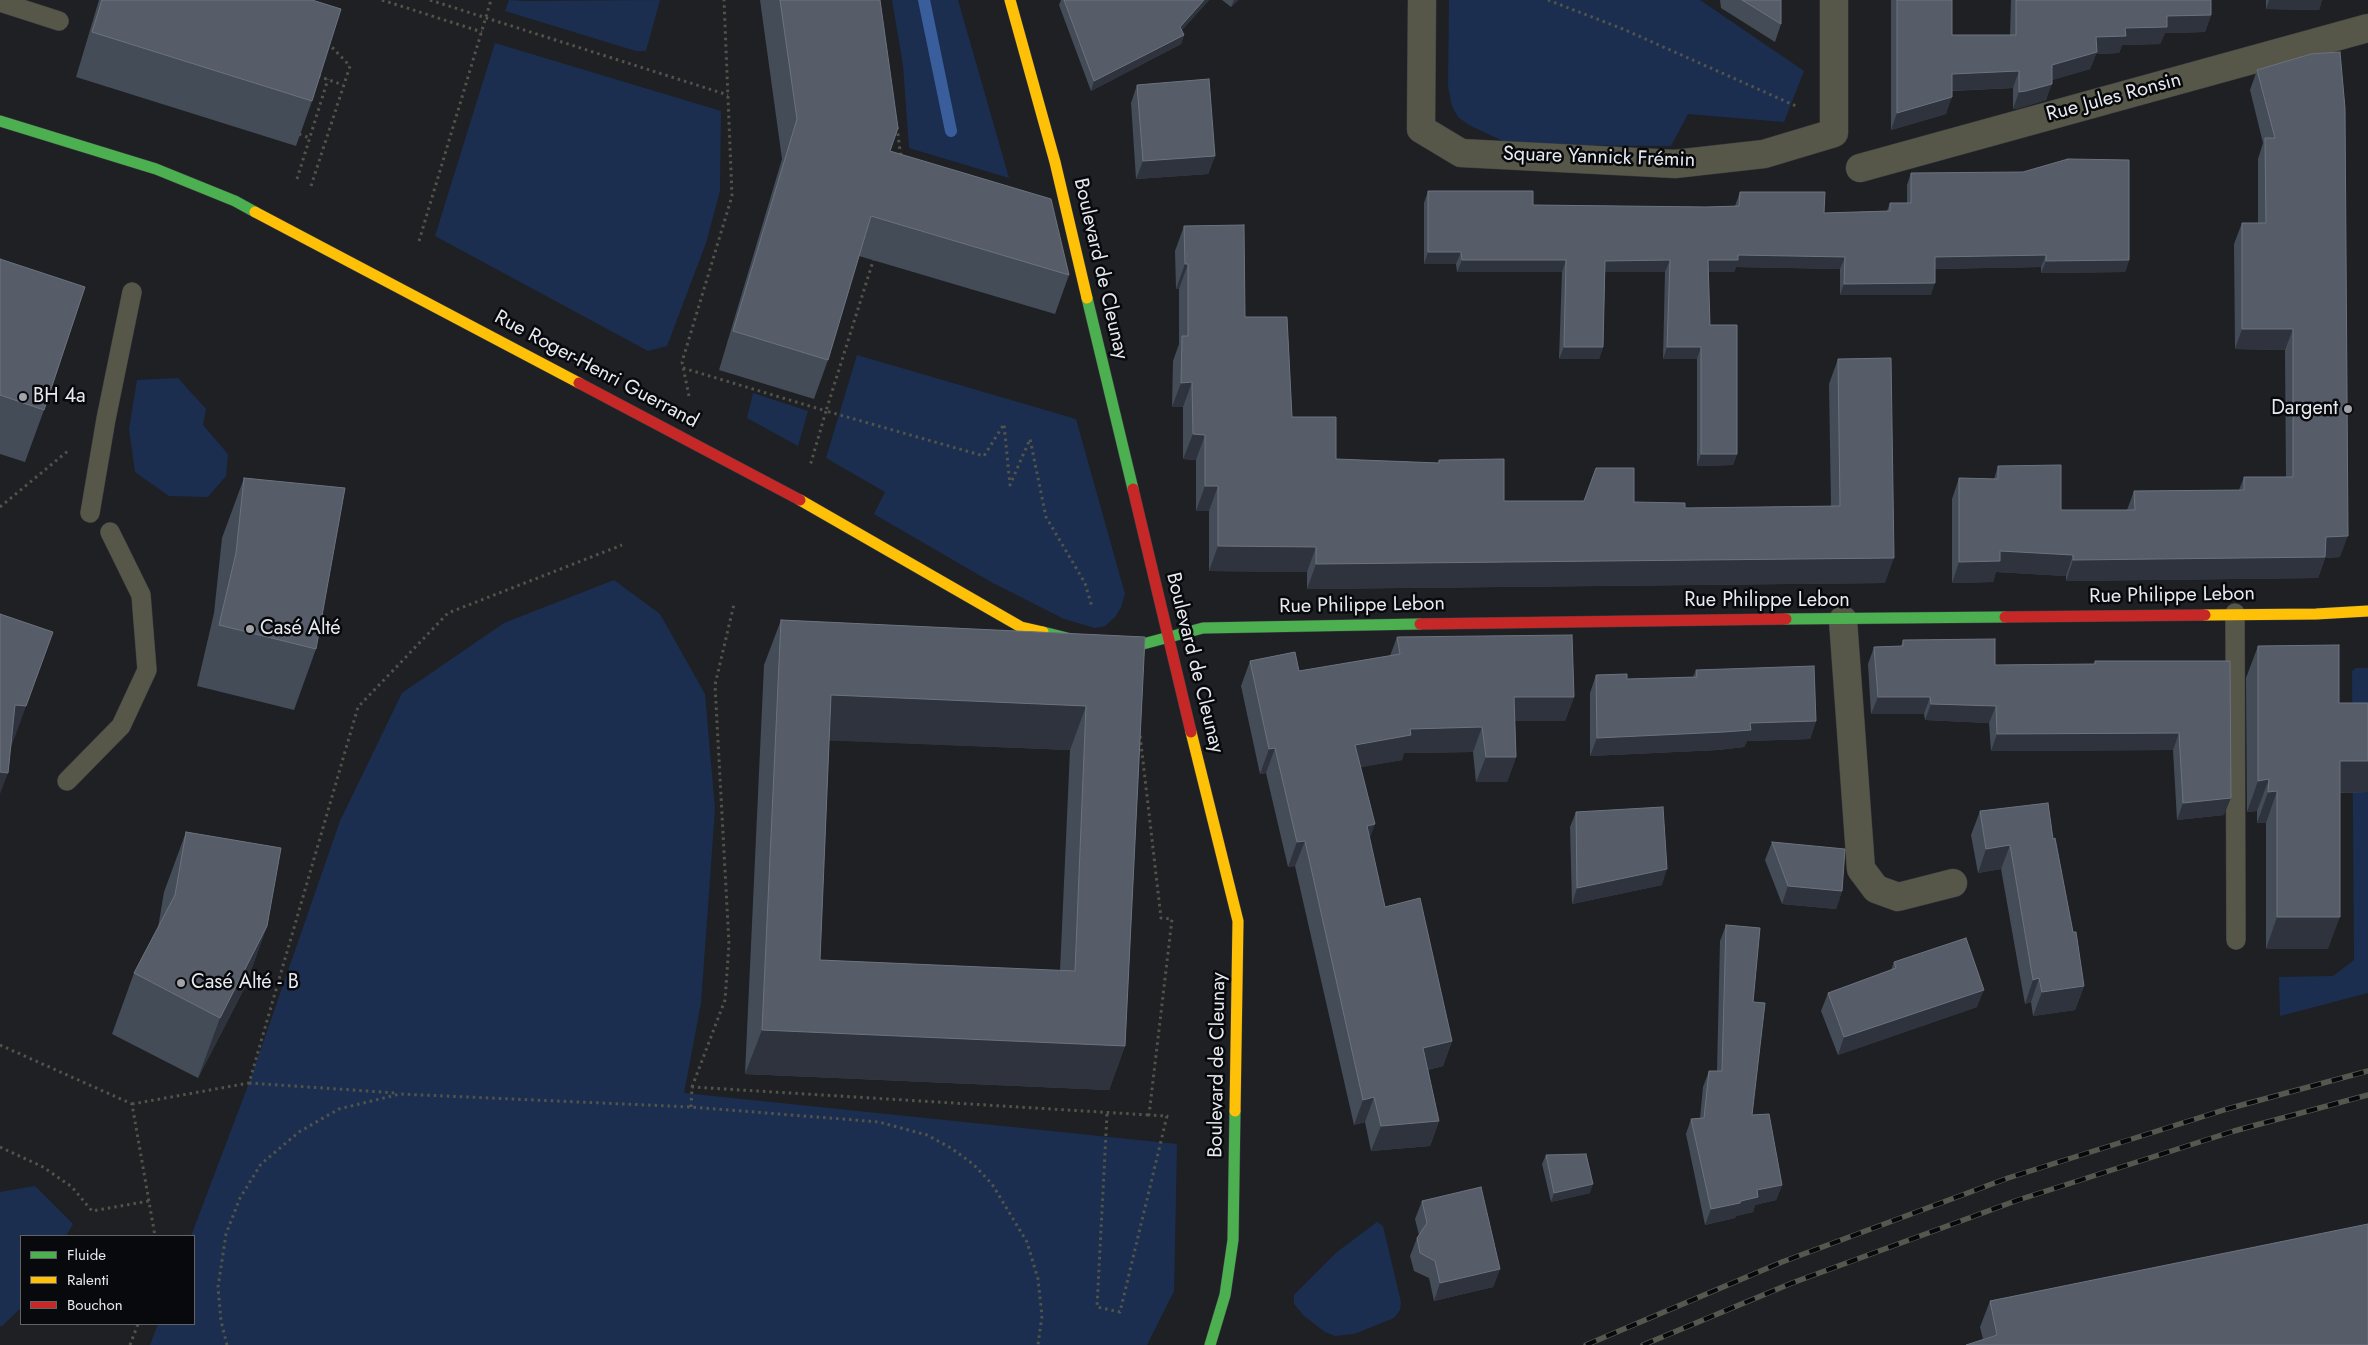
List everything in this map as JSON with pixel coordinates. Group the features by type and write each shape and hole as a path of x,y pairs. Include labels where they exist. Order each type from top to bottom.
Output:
{"street":[{"name":"Boulevard de Cleunay","path":"1010,0 1055,162 1168,639 1238,921 1233,1240 1227,1286 1210,1345"},
{"path":"1834,0 1834,133"},
{"name":"Square Yannick Frémin","path":"1417,1 1421,129 1461,154 1674,164 1764,154 1834,133"},
{"name":"Rue Jules Ronsin","path":"1860,168 2368,28"},
{"name":"Rue Roger-Henri Guerrand","path":"0,121 156,169 235,201 814,507 1021,627 1103,647 1128,648 1168,639"},
{"name":"Rue Philippe Lebon","path":"1168,639 1203,628 2235,613 2316,614 2368,611"},
{"path":"1842,620 1860,869 1876,889 1898,897 1952,883"}],"lane":[{"path":"0,2 60,21"},
{"path":"90,513 106,419 132,292"},
{"path":"67,781 121,726 147,670 141,595 110,532"},
{"path":"2235,613 2236,940"}],"path":[{"path":"382,0 482,32"},
{"path":"430,0 728,95"},
{"path":"419,242 491,0"},
{"path":"689,396 682,362 732,196 724,0"},
{"path":"1548,0 1622,29 1800,108 1834,133"},
{"path":"311,186 350,66 323,37"},
{"path":"318,76 343,85"},
{"path":"296,179 328,79"},
{"path":"896,118 901,158 899,167"},
{"path":"299,134 310,138"},
{"path":"901,158 911,161"},
{"path":"810,466 874,257"},
{"path":"683,368 984,456 1004,424 1010,485 1030,440 1046,517 1085,583 1103,647"},
{"path":"0,507 106,419"},
{"path":"249,1083 358,707 448,613 622,544"},
{"path":"691,1107 692,1087 725,1000 730,944 714,685 734,604"},
{"path":"1139,727 1161,918 1172,920 1149,1116"},
{"path":"0,1045 132,1104 249,1083 400,1094 691,1107 879,1122 927,1135 951,1148 973,1164 992,1184 1027,1242 1038,1279 1042,1316 1038,1345"},
{"path":"692,1087 1107,1114 1168,1116 1120,1312 1097,1307 1107,1114"},
{"path":"227,1345 221,1321 218,1287 226,1234 240,1198 262,1164 299,1132 339,1109 400,1094"},
{"path":"132,1104 155,1235"},
{"path":"0,1147 43,1167 72,1187 92,1211 149,1201"},
{"path":"130,1345 138,1325"}],"shaded area":[{"path":"509,0 660,0 646,51 636,51 505,11"},
{"path":"892,0 958,0 1009,178 909,148 903,65"},
{"path":"1449,0 1700,0 1804,71 1784,122 1688,114 1671,146 1547,145 1503,141 1469,125 1458,117 1452,106 1448,87"},
{"path":"495,43 721,111 720,191 706,243 667,346 648,351 435,236"},
{"path":"857,355 1076,419 1125,594 1121,607 1115,617 1105,626 1095,628 1064,619 991,582 874,514 885,492 826,458"},
{"path":"178,378 206,409 203,425 228,454 226,476 208,497 169,496 135,472 129,429 137,380"},
{"path":"753,393 808,411 798,446 747,418"},
{"path":"614,580 660,614 705,694 715,809 701,1003 684,1093 1177,1144 1174,1291 1147,1345 150,1345 158,1325 195,1325 195,1235 191,1235 249,1083 340,821 402,693 504,623"},
{"path":"2356,668 2368,668 2368,993 2280,1016 2279,977 2333,976 2354,960 2352,671"},
{"path":"35,1186 73,1224 67,1235 20,1235 20,1309 2,1326 0,1326 0,1192"},
{"path":"1377,1222 1383,1226 1401,1302 1400,1310 1394,1318 1354,1334 1335,1336 1325,1332 1304,1316 1294,1304 1294,1295 1337,1252"}],"building":[{"path":"102,0 312,0 341,9 312,101 92,32"},
{"path":"780,0 880,0 898,128 890,151 1051,199 1069,275 871,216 828,360 733,331 797,119"},
{"path":"1064,0 1204,0 1180,27 1184,35 1094,81"},
{"path":"1742,0 1781,0 1781,24"},
{"path":"1897,0 1952,0 1952,35 2016,35 2016,0 2211,0 2211,15 2167,16 2167,27 2125,28 2126,36 2096,37 2097,52 2052,65 2052,84 2026,91 2019,92 2019,71 1952,74 1952,97 1897,113"},
{"path":"2340,52 2345,108 2348,536 2326,537 2325,557 2073,560 2073,555 2000,551 2000,561 1959,562 1959,478 1998,479 1998,466 2061,465 2061,510 2135,510 2134,491 2244,490 2244,477 2293,477 2293,329 2242,329 2242,223 2266,223 2265,138 2275,138 2257,70 2311,54"},
{"path":"1209,79 1215,156 1143,161 1137,85"},
{"path":"2068,159 2129,160 2129,260 2046,261 2046,255 1935,257 1935,283 1844,284 1845,257 1738,255 1738,260 1708,260 1710,325 1737,325 1737,454 1701,454 1701,347 1667,347 1670,260 1605,261 1603,347 1564,347 1566,260 1462,260 1461,252 1428,252 1428,191 1533,191 1533,205 1706,207 1739,206 1740,192 1825,192 1824,213 1890,211 1890,203 1911,203 1911,173 2023,172"},
{"path":"1244,225 1245,317 1287,317 1292,417 1336,417 1336,459 1439,463 1439,460 1504,459 1504,501 1584,501 1596,468 1634,468 1634,502 1685,503 1685,508 1840,506 1838,359 1891,358 1894,558 1316,564 1316,547 1218,546 1218,486 1205,486 1205,435 1193,434 1192,382 1181,383 1182,336 1188,336 1188,264 1185,264 1184,226"},
{"path":"0,259 85,287 44,410 0,395"},
{"path":"244,478 345,488 316,649 219,625 236,553"},
{"path":"0,614 53,632 26,706 15,705 8,773 0,772"},
{"path":"781,620 1145,637 1125,1046 762,1030","holes":["831,695 1086,706 1075,971 820,960"]},
{"path":"1572,635 1574,697 1514,697 1516,757 1486,757 1482,727 1410,729 1411,735 1355,745 1375,824 1367,826 1385,907 1420,898 1452,1041 1423,1048 1439,1121 1381,1126 1374,1097 1363,1100 1305,841 1297,842 1275,748 1269,749 1250,661 1295,652 1299,671 1400,654 1397,637"},
{"path":"1995,639 1995,665 2095,664 2095,661 2230,661 2231,798 2183,803 2179,733 1997,734 1996,706 1931,704 1930,697 1878,697 1874,647 1903,646 1903,640"},
{"path":"2339,645 2339,703 2368,703 2368,761 2340,761 2340,917 2277,917 2277,791 2268,792 2269,779 2258,781 2258,646"},
{"path":"1814,666 1816,721 1750,723 1751,730 1597,738 1596,675 1627,674 1627,679 1697,677 1696,670"},
{"path":"2048,803 2053,839 2055,838 2073,932 2076,932 2084,986 2042,992 2039,978 2033,980 2010,845 1986,849 1980,811"},
{"path":"1663,807 1667,869 1577,888 1576,812"},
{"path":"186,832 281,848 267,926 220,1018 134,973 175,895"},
{"path":"1772,842 1845,849 1842,891 1788,886"},
{"path":"1726,925 1760,928 1753,1002 1765,1003 1752,1115 1769,1114 1782,1185 1757,1190 1758,1197 1711,1209 1691,1119 1704,1118 1709,1071 1722,1071"},
{"path":"1966,938 1984,990 1844,1037 1828,993 1896,968 1894,962"},
{"path":"1586,1154 1593,1184 1554,1193 1546,1155"},
{"path":"1481,1187 1500,1269 1440,1283 1435,1261 1420,1253 1417,1238 1427,1223 1422,1201"},
{"path":"2368,1224 2368,1345 1966,1345 1997,1335 1990,1301"}],"waterway":[{"path":"924,0 951,131"}],"railway":[{"path":"1586,1345 1782,1262 2008,1178 2227,1109 2368,1071"},
{"path":"1643,1345 1792,1283 2018,1200 2234,1131 2368,1095"}],"traffic: fast":[{"path":"0,121 156,169 235,201 255,212"},
{"path":"1087,298 1133,489"},
{"path":"1786,619 2005,617"},
{"path":"1043,632 1103,647 1128,648 1203,628 1420,624"},
{"path":"1210,1345 1225,1295 1233,1240 1235,1111"}],"traffic: slow":[{"path":"1010,0 1055,162 1087,298"},
{"path":"255,212 579,383"},
{"path":"800,500 1021,627 1043,632"},
{"path":"2205,615 2316,614 2368,611"},
{"path":"1191,732 1238,921 1235,1111"}],"traffic: jam":[{"path":"579,383 800,500"},
{"path":"1133,489 1191,732"},
{"path":"2005,617 2205,615"},
{"path":"1420,624 1786,619"}],"place":[{"name":"BH 4a","path":"23,397"},
{"name":"Dargent","path":"2348,409"},
{"name":"Casé Alté","path":"250,629"},
{"name":"Casé Alté - B","path":"181,983"}]}
